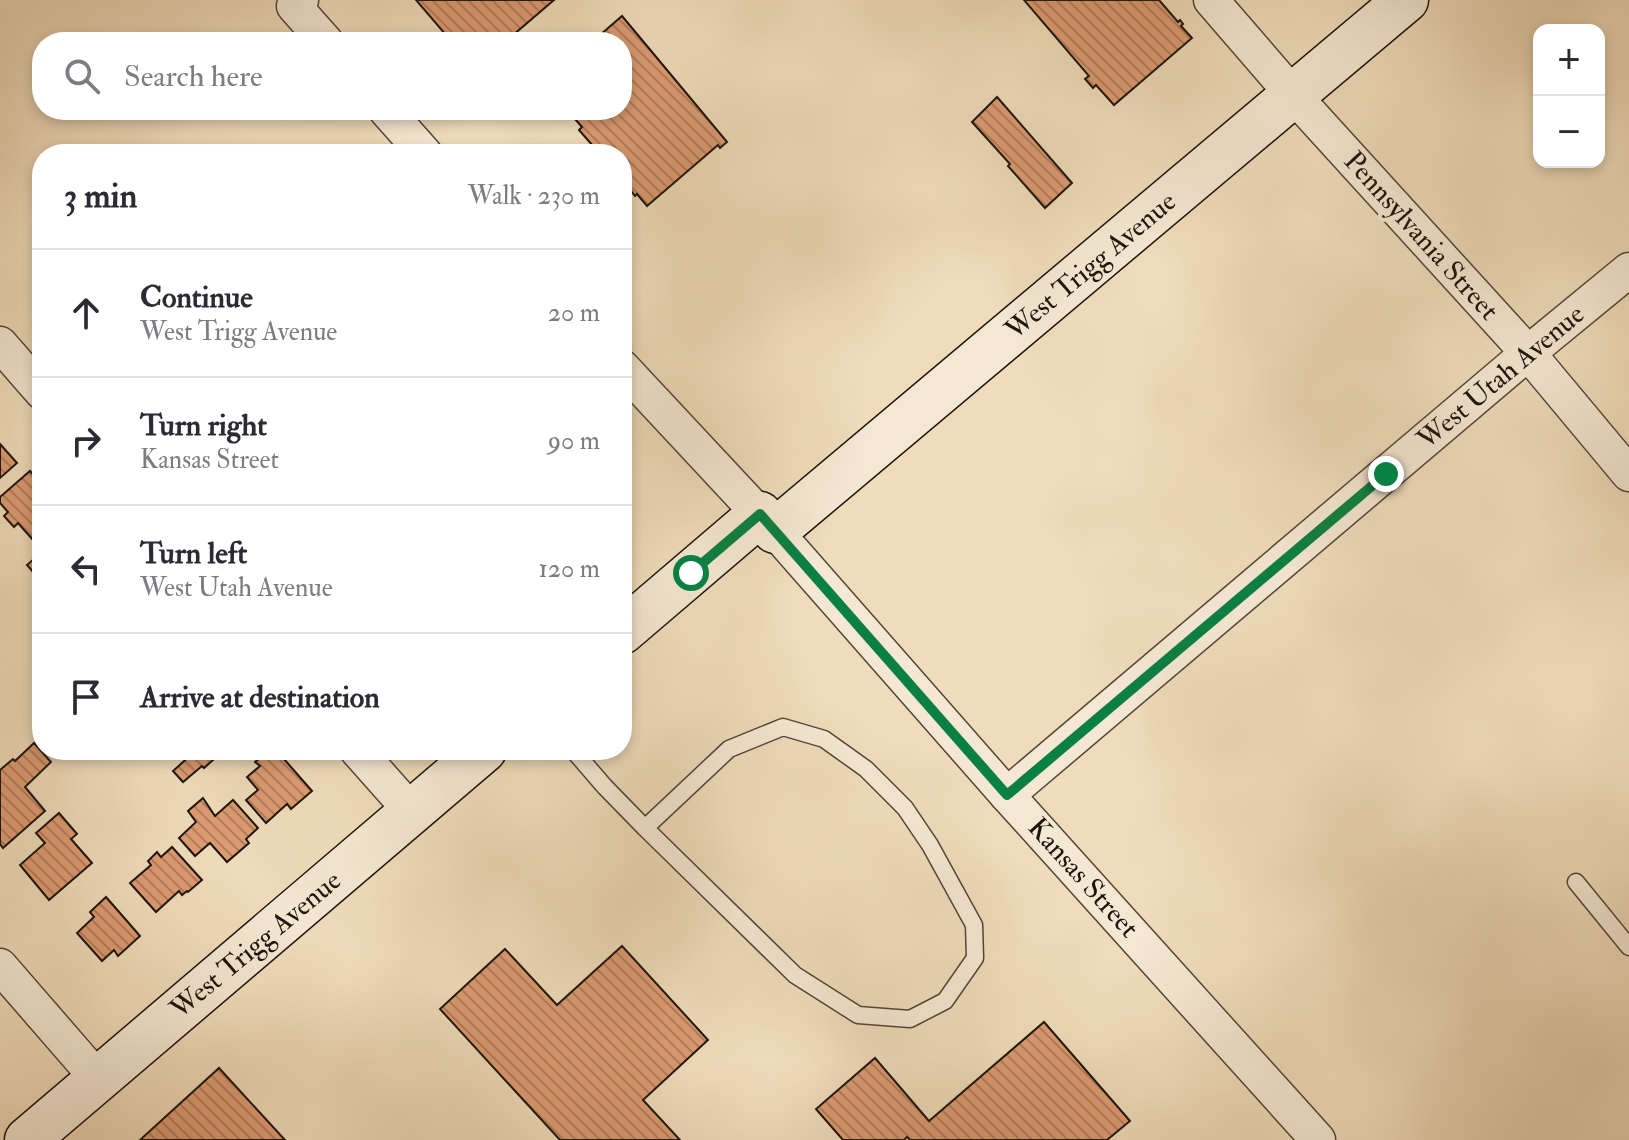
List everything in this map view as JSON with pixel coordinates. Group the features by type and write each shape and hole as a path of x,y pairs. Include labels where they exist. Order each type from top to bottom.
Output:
{"street":[{"name":"Pennsylvania Street","path":"1211,0 1528,353 1629,474"},
{"path":"297,3 319,32"},
{"name":"West Trigg Avenue","path":"632,625 768,523 1294,96 1388,9"},
{"path":"395,120 416,144"},
{"name":"West Utah Avenue","path":"1007,795 1629,270"},
{"path":"0,344 32,381"},
{"name":"Kansas Street","path":"632,378 768,523 1007,795 1318,1140"},
{"path":"366,760 412,812"},
{"name":"West Trigg Avenue","path":"27,1140 472,760"},
{"path":"0,966 98,1079"}],"lane":[{"path":"582,760 645,828 795,975 858,1015 910,1019 945,1001 975,958 974,925 930,845 905,808 866,769 824,739 783,727 729,749 645,828"},
{"path":"1576,882 1629,947"}],"building":[{"path":"416,0 554,0 517,32 443,32"},
{"path":"1024,0 1159,0 1178,22 1180,20 1181,26 1192,38 1114,105 1096,85 1093,88 1085,79 1089,76"},
{"path":"622,16 727,142 720,148 718,145 647,206 632,192 632,144 591,144 579,130 582,127 576,120 632,120 632,32 604,32"},
{"path":"997,97 1072,183 1045,208 972,122"},
{"path":"0,444 17,463 0,478"},
{"path":"30,471 32,473 32,539 18,523 14,527 4,516 8,512 0,503 0,497"},
{"path":"32,745 32,760 51,762 25,787 45,811 3,848 0,844 0,770 13,759 15,761"},
{"path":"185,760 213,760 183,782 173,771"},
{"path":"285,760 312,791 291,809 287,804 266,823 246,800 258,790 247,777 260,766 255,762"},
{"path":"203,798 215,816 233,800 258,828 246,839 249,843 227,862 210,843 195,856 179,838 196,822 188,811"},
{"path":"59,813 77,834 71,839 92,863 49,900 20,865 45,843 36,833"},
{"path":"172,847 202,880 182,895 179,891 156,912 130,883 151,865 148,861 157,852 161,857"},
{"path":"106,897 140,936 118,956 114,950 102,961 77,933 94,917 90,912"},
{"path":"622,946 708,1040 643,1100 680,1140 560,1140 440,1009 505,949 557,1005"},
{"path":"1044,1022 1130,1121 1107,1140 910,1140 907,1137 904,1140 843,1140 816,1109 875,1058 929,1121"},
{"path":"219,1068 285,1140 140,1140"}],"route":[{"path":"691,573 760,514 1007,795 1386,474"}]}
